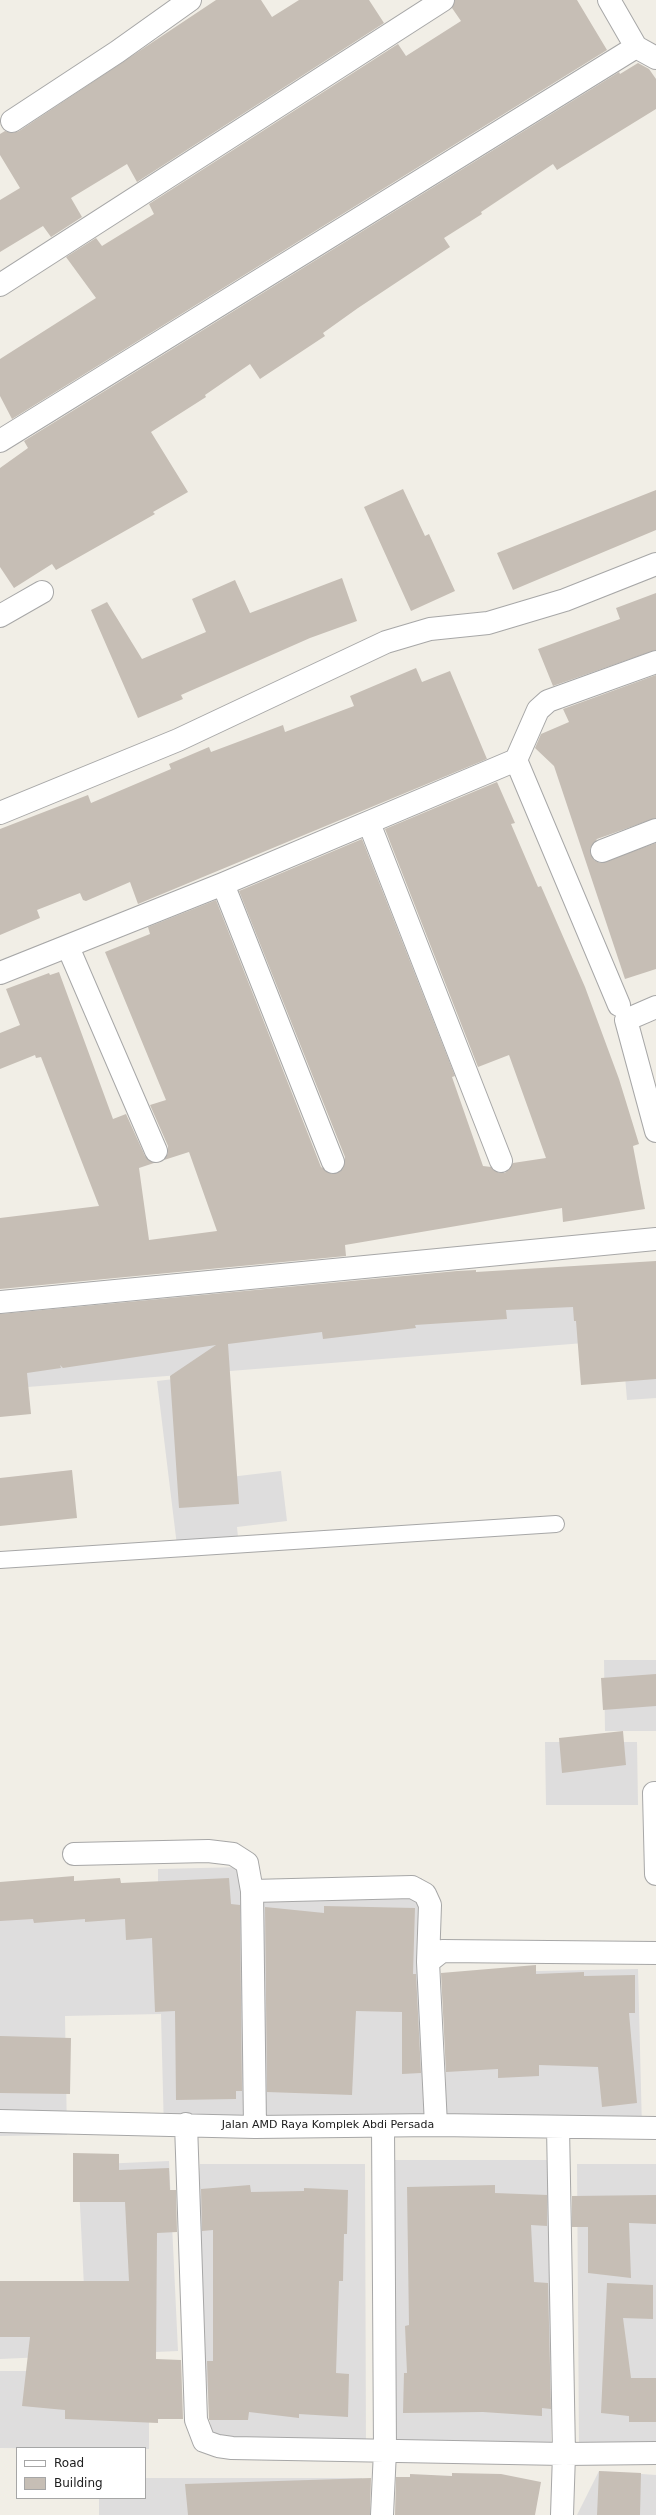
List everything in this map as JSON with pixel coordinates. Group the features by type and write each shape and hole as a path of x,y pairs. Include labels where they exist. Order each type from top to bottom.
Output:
{"street":[{"path":"12,121 117,52 190,0"},
{"path":"0,285 443,0"},
{"path":"609,0 636,47 656,58"},
{"path":"0,441 636,47"},
{"path":"0,813 178,740 386,642 430,629 495,621 565,600 656,564"},
{"path":"0,616 42,592"},
{"path":"0,973 224,884 516,760 538,710 548,701 656,662"},
{"path":"516,760 619,1005"},
{"path":"369,823 501,1161"},
{"path":"602,851 656,830"},
{"path":"224,884 333,1162"},
{"path":"68,947 156,1151"},
{"path":"656,1007 626,1020 656,1131"},
{"path":"0,1302 656,1239"},
{"path":"656,1793 654,1793 656,1874"},
{"path":"74,1854 208,1851 234,1854 246,1863 252,1891 255,2127"},
{"path":"252,1891 412,1887 425,1894 430,1905 428,1962 436,2125"},
{"path":"428,1962 442,1951 656,1953"},
{"name":"Jalan AMD Raya Komplek Abdi Persada","path":"0,2121 186,2124 255,2127 383,2127 436,2125 656,2128"},
{"path":"186,2124 196,2420 204,2441 218,2446 232,2448 564,2454 656,2453"},
{"path":"382,2515 384,2451 383,2127"},
{"path":"558,2127 564,2454 562,2515"}],"lane":[{"path":"0,1560 556,1524"}],"shaded area":[{"path":"656,1262 656,1398 627,1400 622,1340 15,1388 6,1330"},
{"path":"218,1374 230,1477 281,1471 287,1521 237,1527 239,1547 178,1554 157,1381"},
{"path":"604,1660 656,1660 656,1731 605,1731"},
{"path":"545,1742 637,1742 638,1805 546,1805"},
{"path":"243,1867 249,2130 164,2132 161,2014 65,2016 67,2135 0,2136 0,1891 158,1887 158,1869"},
{"path":"422,1878 427,2130 262,2133 256,1881"},
{"path":"638,1969 642,2129 447,2133 443,1973"},
{"path":"392,2160 550,2160 551,2446 393,2447"},
{"path":"169,2161 178,2351 0,2359 0,2291 84,2287 78,2165"},
{"path":"200,2164 365,2164 366,2454 292,2461 227,2459 212,2445 194,2231"},
{"path":"577,2164 656,2164 656,2445 579,2445"},
{"path":"0,2371 149,2371 149,2449 146,2449 146,2447 0,2448"},
{"path":"599,2471 656,2475 656,2515 577,2515"},
{"path":"146,2478 362,2478 362,2515 99,2515 99,2499 146,2499"}],"building":[{"path":"216,0 261,0 272,17 299,0 369,0 384,23 137,182 127,164 71,198 82,217 51,237 43,226 0,252 0,200 20,188 0,155 0,134 5,131 12,133 19,131"},
{"path":"455,0 577,0 607,50 12,419 0,396 0,359 96,298 66,257 96,238 102,246 154,214 149,204 398,44 406,56 461,21 452,8"},
{"path":"638,63 649,69 656,79 656,109 557,170 553,164 481,212 482,214 444,238 450,247 358,308 323,333 325,336 260,379 250,364 205,395 206,397 151,432 188,492 153,512 155,514 56,570 52,564 14,588 0,567 0,468 28,448 24,441 619,72 620,74"},
{"path":"403,489 425,536 429,534 455,591 411,611 364,507"},
{"path":"656,490 656,530 513,590 497,553"},
{"path":"342,578 357,621 310,638 181,695 183,699 138,718 91,610 107,602 142,659 206,632 192,599 235,580 250,613"},
{"path":"656,593 656,650 553,686 538,649 620,619 616,608"},
{"path":"416,668 422,682 450,671 487,759 138,904 130,882 86,901 83,900 80,893 37,910 40,918 0,935 0,829 88,795 91,803 171,769 169,764 209,747 211,752 283,725 285,732 354,706 350,696"},
{"path":"656,675 656,818 597,839 590,849 594,860 600,863 656,843 656,969 625,979 554,766 535,748 541,734 569,722 563,709"},
{"path":"497,782 515,823 511,824 538,887 541,886 585,987 619,1079 639,1144 633,1146 645,1209 563,1222 562,1208 345,1245 346,1256 0,1289 0,1218 99,1206 41,1057 36,1058 35,1055 0,1069 0,1033 20,1025 6,989 49,973 50,975 59,972 113,1119 126,1114 145,1156 154,1163 139,1168 149,1240 217,1231 189,1152 164,1160 168,1153 168,1146 150,1105 166,1100 105,952 150,934 148,927 216,900 321,1167 332,1174 343,1169 345,1157 239,891 362,839 455,1076 452,1077 483,1166 491,1167 499,1173 505,1173 513,1163 546,1158 509,1055 478,1067 385,829"},
{"path":"656,1261 656,1379 581,1385 576,1321 574,1321 573,1307 506,1310 507,1319 415,1325 416,1328 323,1339 322,1332 228,1344 239,1504 179,1508 170,1376 216,1345 63,1368 60,1365 61,1368 27,1373 31,1414 0,1417 0,1314 457,1271 476,1270 476,1272"},
{"path":"72,1470 77,1518 0,1526 0,1478"},
{"path":"656,1674 656,1706 603,1710 601,1678"},
{"path":"623,1731 626,1765 562,1773 559,1738"},
{"path":"74,1876 74,1881 120,1878 121,1883 229,1878 231,1904 240,1905 242,2091 236,2091 236,2099 176,2100 175,2011 155,2012 152,1938 126,1940 125,1919 85,1922 85,1919 34,1923 33,1919 0,1921 0,1882"},
{"path":"324,1906 415,1908 413,1974 416,1974 421,2073 402,2074 402,2012 356,2011 352,2095 267,2092 265,1907 324,1913"},
{"path":"536,1965 536,1974 584,1972 584,1976 635,1975 635,2013 629,2013 637,2103 602,2107 598,2067 539,2065 539,2076 498,2078 498,2069 446,2072 441,1973"},
{"path":"0,2036 71,2038 70,2094 0,2093"},
{"path":"73,2153 119,2154 119,2170 169,2168 170,2190 176,2190 177,2232 157,2233 156,2359 181,2360 183,2419 158,2419 158,2423 65,2419 65,2410 22,2406 30,2337 0,2337 0,2281 129,2281 125,2202 73,2202"},
{"path":"250,2185 251,2192 304,2191 304,2188 348,2190 347,2234 344,2234 343,2281 339,2281 336,2373 349,2374 348,2417 299,2414 299,2418 249,2412 248,2420 209,2420 207,2361 213,2361 213,2230 202,2231 201,2189"},
{"path":"495,2185 495,2193 547,2195 547,2226 531,2225 534,2282 548,2283 551,2409 542,2408 542,2416 483,2412 403,2413 404,2373 407,2373 405,2326 409,2325 407,2187"},
{"path":"656,2195 656,2224 629,2223 631,2278 588,2273 588,2227 572,2227 572,2196"},
{"path":"607,2283 653,2285 653,2319 623,2318 631,2378 656,2378 656,2422 629,2422 629,2416 601,2413"},
{"path":"599,2471 641,2473 640,2515 597,2515"},
{"path":"452,2473 501,2474 541,2482 535,2515 395,2515 396,2477 410,2477 410,2474 452,2476"},
{"path":"371,2478 370,2515 188,2515 185,2484"}]}
